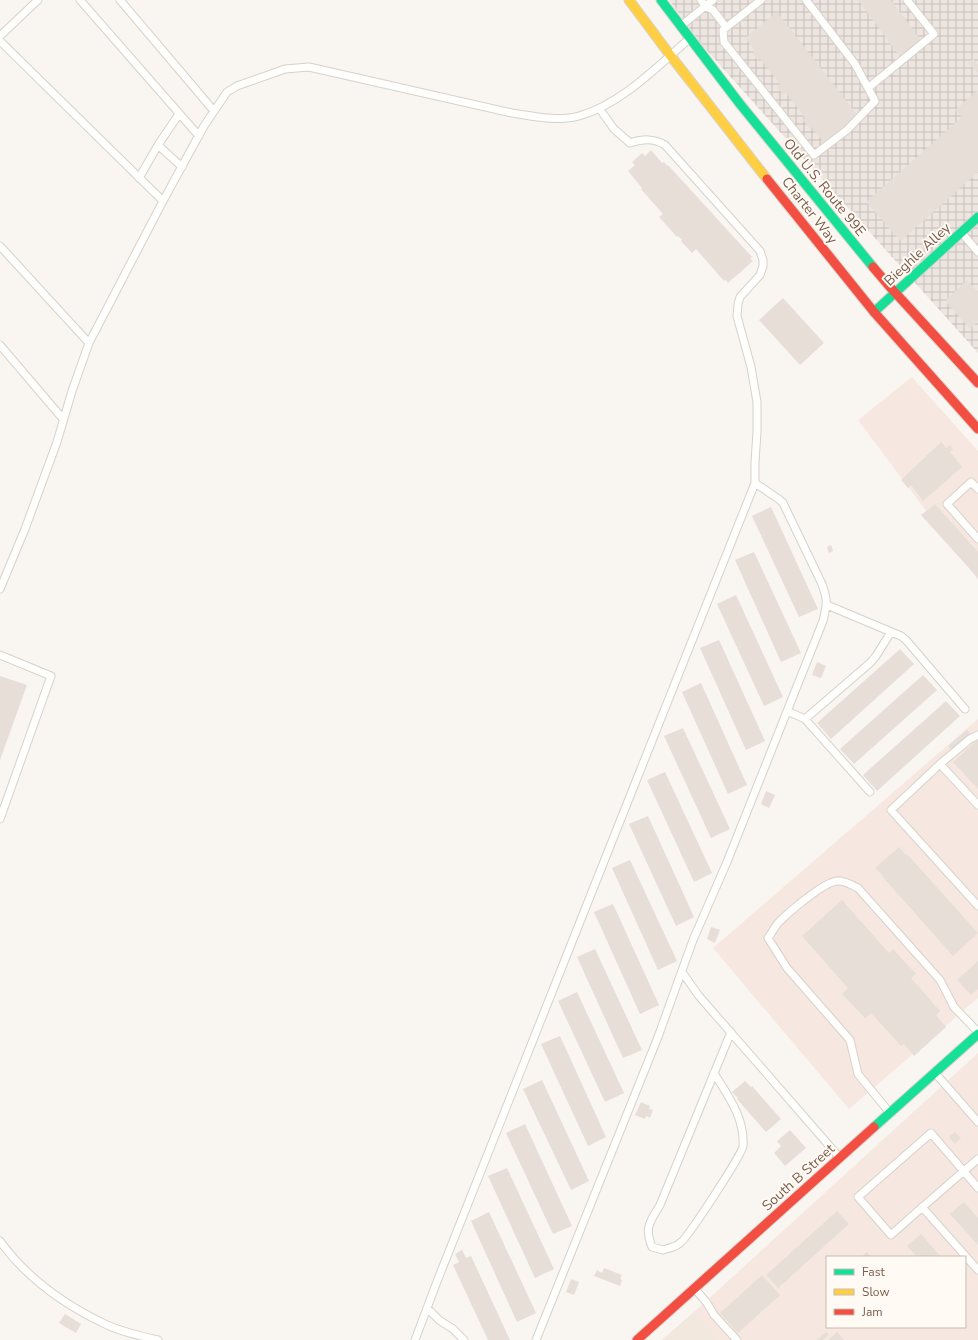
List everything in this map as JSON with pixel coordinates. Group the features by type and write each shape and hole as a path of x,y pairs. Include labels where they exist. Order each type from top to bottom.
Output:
{"main road":[{"name":"Charter Way","path":"629,0 670,55 829,257 874,312 978,429"},
{"name":"Old U.S. Route 99E","path":"661,0 740,104 818,201 895,293 978,383"},
{"path":"671,0 679,10 681,26"},
{"name":"Bieghle Alley","path":"874,312 978,217"},
{"name":"South B Street","path":"637,1340 978,1033"}],"lane":[{"path":"0,36 38,0"},
{"path":"80,0 199,136"},
{"path":"120,0 214,111"},
{"path":"681,26 703,3 713,0"},
{"path":"761,0 723,30 724,42 814,155 847,130 875,101 855,64 806,0"},
{"path":"868,88 934,34 907,0"},
{"path":"703,3 713,10 726,27"},
{"path":"0,589 28,522 57,442 89,343 163,201 199,136 227,92 237,86 285,69 309,67 512,113 564,118 579,116 599,108 615,99 634,86 690,38"},
{"path":"0,41 163,201"},
{"path":"415,1340 755,483 754,462 757,432 756,402 751,367 737,316 740,297 760,275 763,260 760,251 664,145 653,140 646,139 630,143 614,129 599,108"},
{"path":"138,178 158,145 180,114"},
{"path":"158,145 182,167"},
{"path":"961,232 978,252"},
{"path":"0,246 89,343"},
{"path":"0,345 64,419"},
{"path":"978,489 971,482 947,504 978,539"},
{"path":"536,1340 658,1037 693,940 727,862 823,621 827,598 822,584 783,503 755,483"},
{"path":"827,605 901,636 965,709"},
{"path":"805,719 870,663 891,632"},
{"path":"0,655 51,676 0,819"},
{"path":"787,711 805,719 870,792"},
{"path":"978,735 970,739 940,764 891,810 978,906"},
{"path":"940,764 978,805"},
{"path":"890,1113 858,1074 850,1040 787,968 768,938 778,923 821,887 830,883 845,881 858,888 940,980 954,1007 978,1033"},
{"path":"682,972 699,996 840,1158"},
{"path":"714,1073 732,1102 741,1123 744,1148 721,1186 681,1243 663,1250 652,1246 648,1238 648,1227 660,1205 714,1073 731,1032"},
{"path":"934,1073 978,1122"},
{"path":"978,1159 964,1171 922,1207 891,1235 858,1197 931,1133 964,1171 978,1188"},
{"path":"922,1207 966,1256"},
{"path":"0,1240 6,1250 31,1276 66,1303 106,1324 130,1333 158,1340"},
{"path":"966,1256 978,1270"},
{"path":"695,1288 714,1315 737,1340"},
{"path":"427,1308 439,1320 464,1340"}],"shaded area":[{"path":"669,0 978,0 978,353 702,45"},
{"path":"912,377 978,451 978,580 858,420"},
{"path":"978,719 978,998 849,1109 713,948"},
{"path":"978,1053 978,1340 720,1340 694,1312"},
{"path":"695,1311 721,1340 662,1340"}],"building":[{"path":"858,0 891,0 922,42 901,58"},
{"path":"777,12 859,117 825,144 811,127 809,128 803,120 805,118 786,93 783,95 777,87 780,84 760,59 758,61 752,53 755,51 745,38"},
{"path":"973,59 978,64 978,73 968,63"},
{"path":"978,90 978,172 901,241 866,202 962,117 955,110"},
{"path":"651,150 662,163 664,162 667,166 668,165 752,257 750,259 753,261 728,283 726,280 724,281 696,249 692,253 681,241 682,240 678,236 677,237 659,217 663,214 641,189 642,188 628,171 635,165 632,162 642,153 645,156"},
{"path":"967,280 978,292 978,321 970,329 945,301"},
{"path":"783,298 824,343 800,365 759,320"},
{"path":"941,442 946,448 950,445 953,450 950,452 962,467 923,501 911,485 908,488 901,480"},
{"path":"935,504 978,552 978,578 921,515"},
{"path":"771,507 818,609 799,617 752,516"},
{"path":"831,545 833,551 829,553 827,547"},
{"path":"754,552 801,653 781,662 735,560"},
{"path":"736,595 783,697 764,706 717,604"},
{"path":"719,640 765,741 746,750 700,648"},
{"path":"900,649 914,664 831,739 817,723"},
{"path":"817,662 826,666 821,678 812,675"},
{"path":"923,675 937,690 854,764 840,749"},
{"path":"0,676 27,685 0,760"},
{"path":"701,683 747,785 728,794 682,692"},
{"path":"946,701 960,716 877,791 863,775"},
{"path":"683,728 730,829 711,838 664,736"},
{"path":"967,730 972,735 953,752 948,746"},
{"path":"977,740 978,741 978,789 953,762"},
{"path":"665,772 712,873 694,882 647,780"},
{"path":"766,791 775,795 769,808 761,804"},
{"path":"648,816 694,917 676,926 629,824"},
{"path":"899,847 978,933 953,956 875,868"},
{"path":"630,860 677,961 658,970 612,868"},
{"path":"842,900 889,953 893,949 916,974 911,978 940,1011 936,1015 946,1027 914,1056 904,1044 901,1046 871,1013 865,1018 842,994 848,988 802,936"},
{"path":"613,904 659,1005 640,1014 594,912"},
{"path":"711,927 720,930 715,943 707,939"},
{"path":"595,949 642,1050 623,1058 577,957"},
{"path":"978,961 978,989 971,995 957,980"},
{"path":"577,992 624,1093 605,1102 558,1001"},
{"path":"560,1036 606,1137 588,1146 541,1044"},
{"path":"542,1080 589,1181 571,1190 523,1089"},
{"path":"745,1081 751,1087 752,1086 781,1119 766,1132 732,1092"},
{"path":"641,1102 650,1106 649,1109 653,1110 650,1118 646,1116 645,1119 635,1115"},
{"path":"525,1124 572,1226 553,1234 506,1133"},
{"path":"790,1130 806,1148 785,1166 774,1153 781,1146 777,1141"},
{"path":"955,1132 961,1138 955,1144 949,1137"},
{"path":"507,1168 554,1269 535,1278 488,1176"},
{"path":"964,1202 978,1218 978,1245 950,1214"},
{"path":"837,1211 849,1224 778,1288 766,1275"},
{"path":"489,1212 536,1313 517,1322 471,1221"},
{"path":"921,1234 940,1256 916,1256 907,1246"},
{"path":"462,1250 466,1258 471,1256 510,1340 488,1340 453,1265 459,1262 455,1254"},
{"path":"867,1252 870,1256 862,1256"},
{"path":"604,1268 622,1275 620,1279 622,1280 620,1286 594,1276 597,1270 602,1273"},
{"path":"762,1275 780,1295 738,1333 720,1313"},
{"path":"571,1279 579,1282 574,1295 566,1292"},
{"path":"65,1314 81,1324 76,1333 59,1323"},
{"path":"826,1332 829,1335 823,1340 817,1340"},
{"path":"837,1332 844,1340 828,1340"}],"traffic: fast":[{"path":"661,0 740,104 873,267"},
{"path":"874,312 978,217"},
{"path":"874,1127 978,1034"}],"traffic: slow":[{"path":"629,0 767,179"}],"traffic: jam":[{"path":"767,179 874,312 978,429"},
{"path":"873,267 978,383"},
{"path":"637,1340 874,1127"}]}
